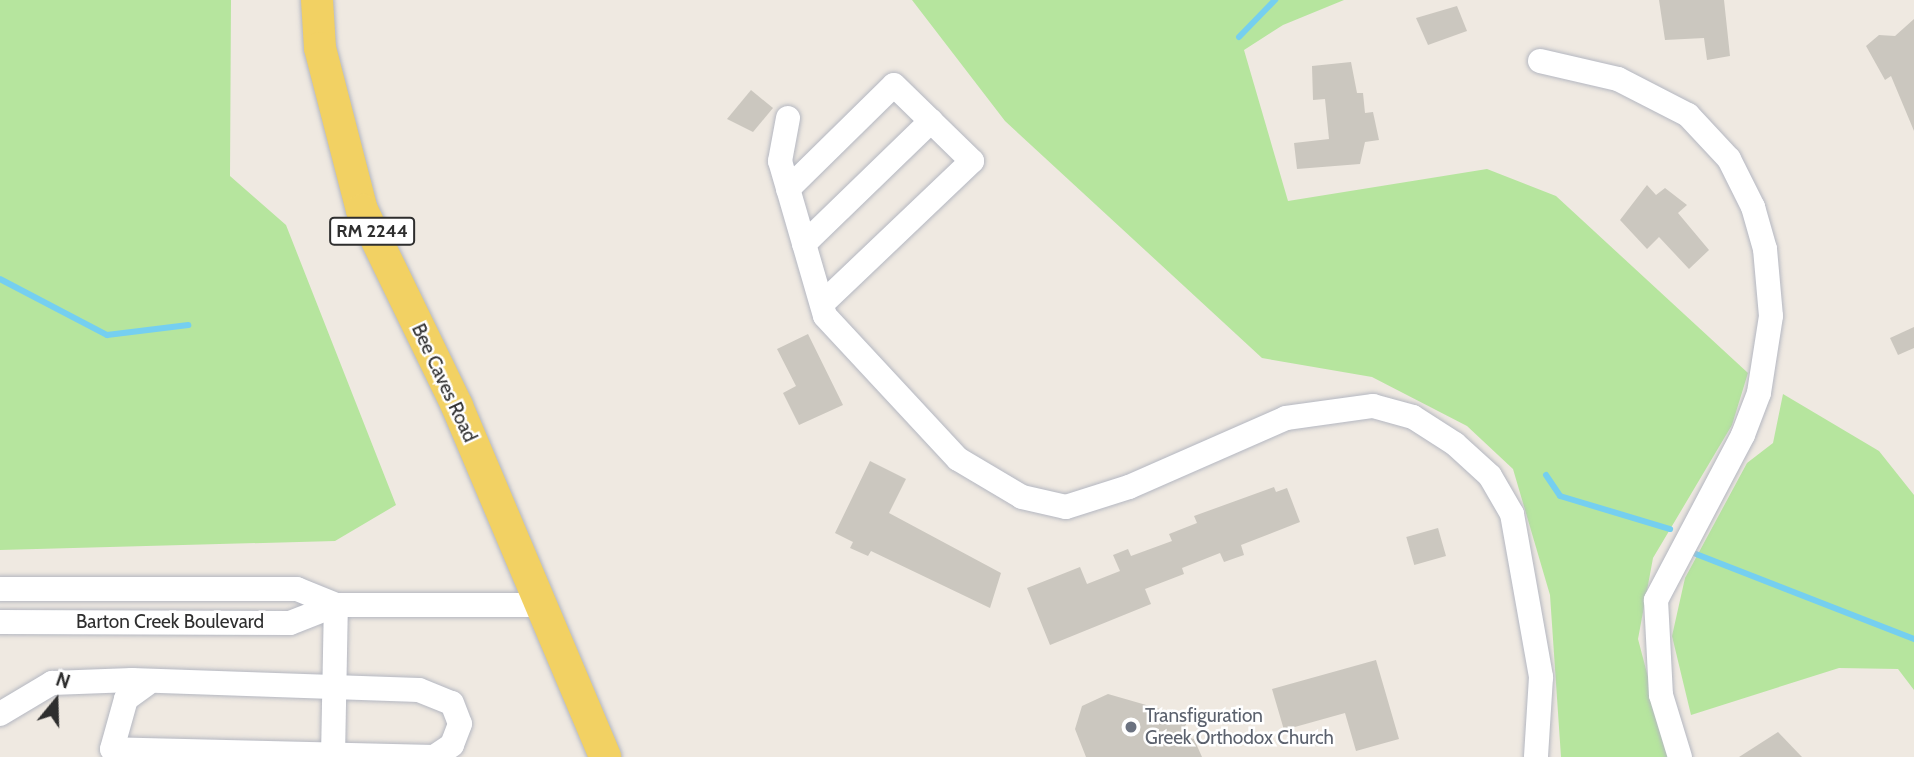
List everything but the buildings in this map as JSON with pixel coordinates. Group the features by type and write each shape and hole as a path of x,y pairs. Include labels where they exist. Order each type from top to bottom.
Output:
{"main road":[{"name":"Bee Caves Road","path":"317,0 320,48 362,210 457,405 538,605 605,757"}],"street":[{"path":"1540,61 1618,79 1688,115 1729,159 1753,207 1765,249 1771,316 1759,393 1744,435 1656,600 1661,695 1680,757"},
{"path":"788,189 894,85 972,161 822,304"},
{"path":"788,118 780,161 825,316 958,459 1023,497 1066,507 1129,487 1286,418 1373,406 1413,417 1455,444 1490,476 1512,514 1541,677 1536,757"},
{"path":"804,244 931,121"},
{"name":"Barton Creek Boulevard","path":"0,589 296,589 336,605"},
{"name":"Barton Creek Boulevard","path":"0,622 290,623 336,605 538,605"},
{"path":"333,756 336,605"},
{"path":"82,683 112,695 119,712"},
{"path":"0,714 45,685 147,684 433,693 452,703 460,724 452,744 434,757 112,749 119,712 131,692 147,684"}],"green space":[{"path":"0,0 231,0 230,176 286,225 396,505 335,541 0,550"},
{"path":"912,0 1344,0 1283,25 1244,50 1288,201 1487,169 1556,196 1748,373 1732,425 1653,558 1638,639 1669,757 1561,757 1550,595 1513,469 1467,426 1372,377 1262,358 1005,121"},
{"path":"1783,394 1879,451 1914,495 1914,690 1898,669 1839,668 1691,715 1672,636 1685,578 1747,463 1773,443"}],"waterway":[{"path":"1239,37 1275,0"},
{"path":"0,279 107,335 188,325"},
{"path":"1546,475 1560,496 1670,529"},
{"path":"1696,554 1914,639"}],"place":[{"name":"Transfiguration Greek Orthodox Church","path":"1131,727"}]}
